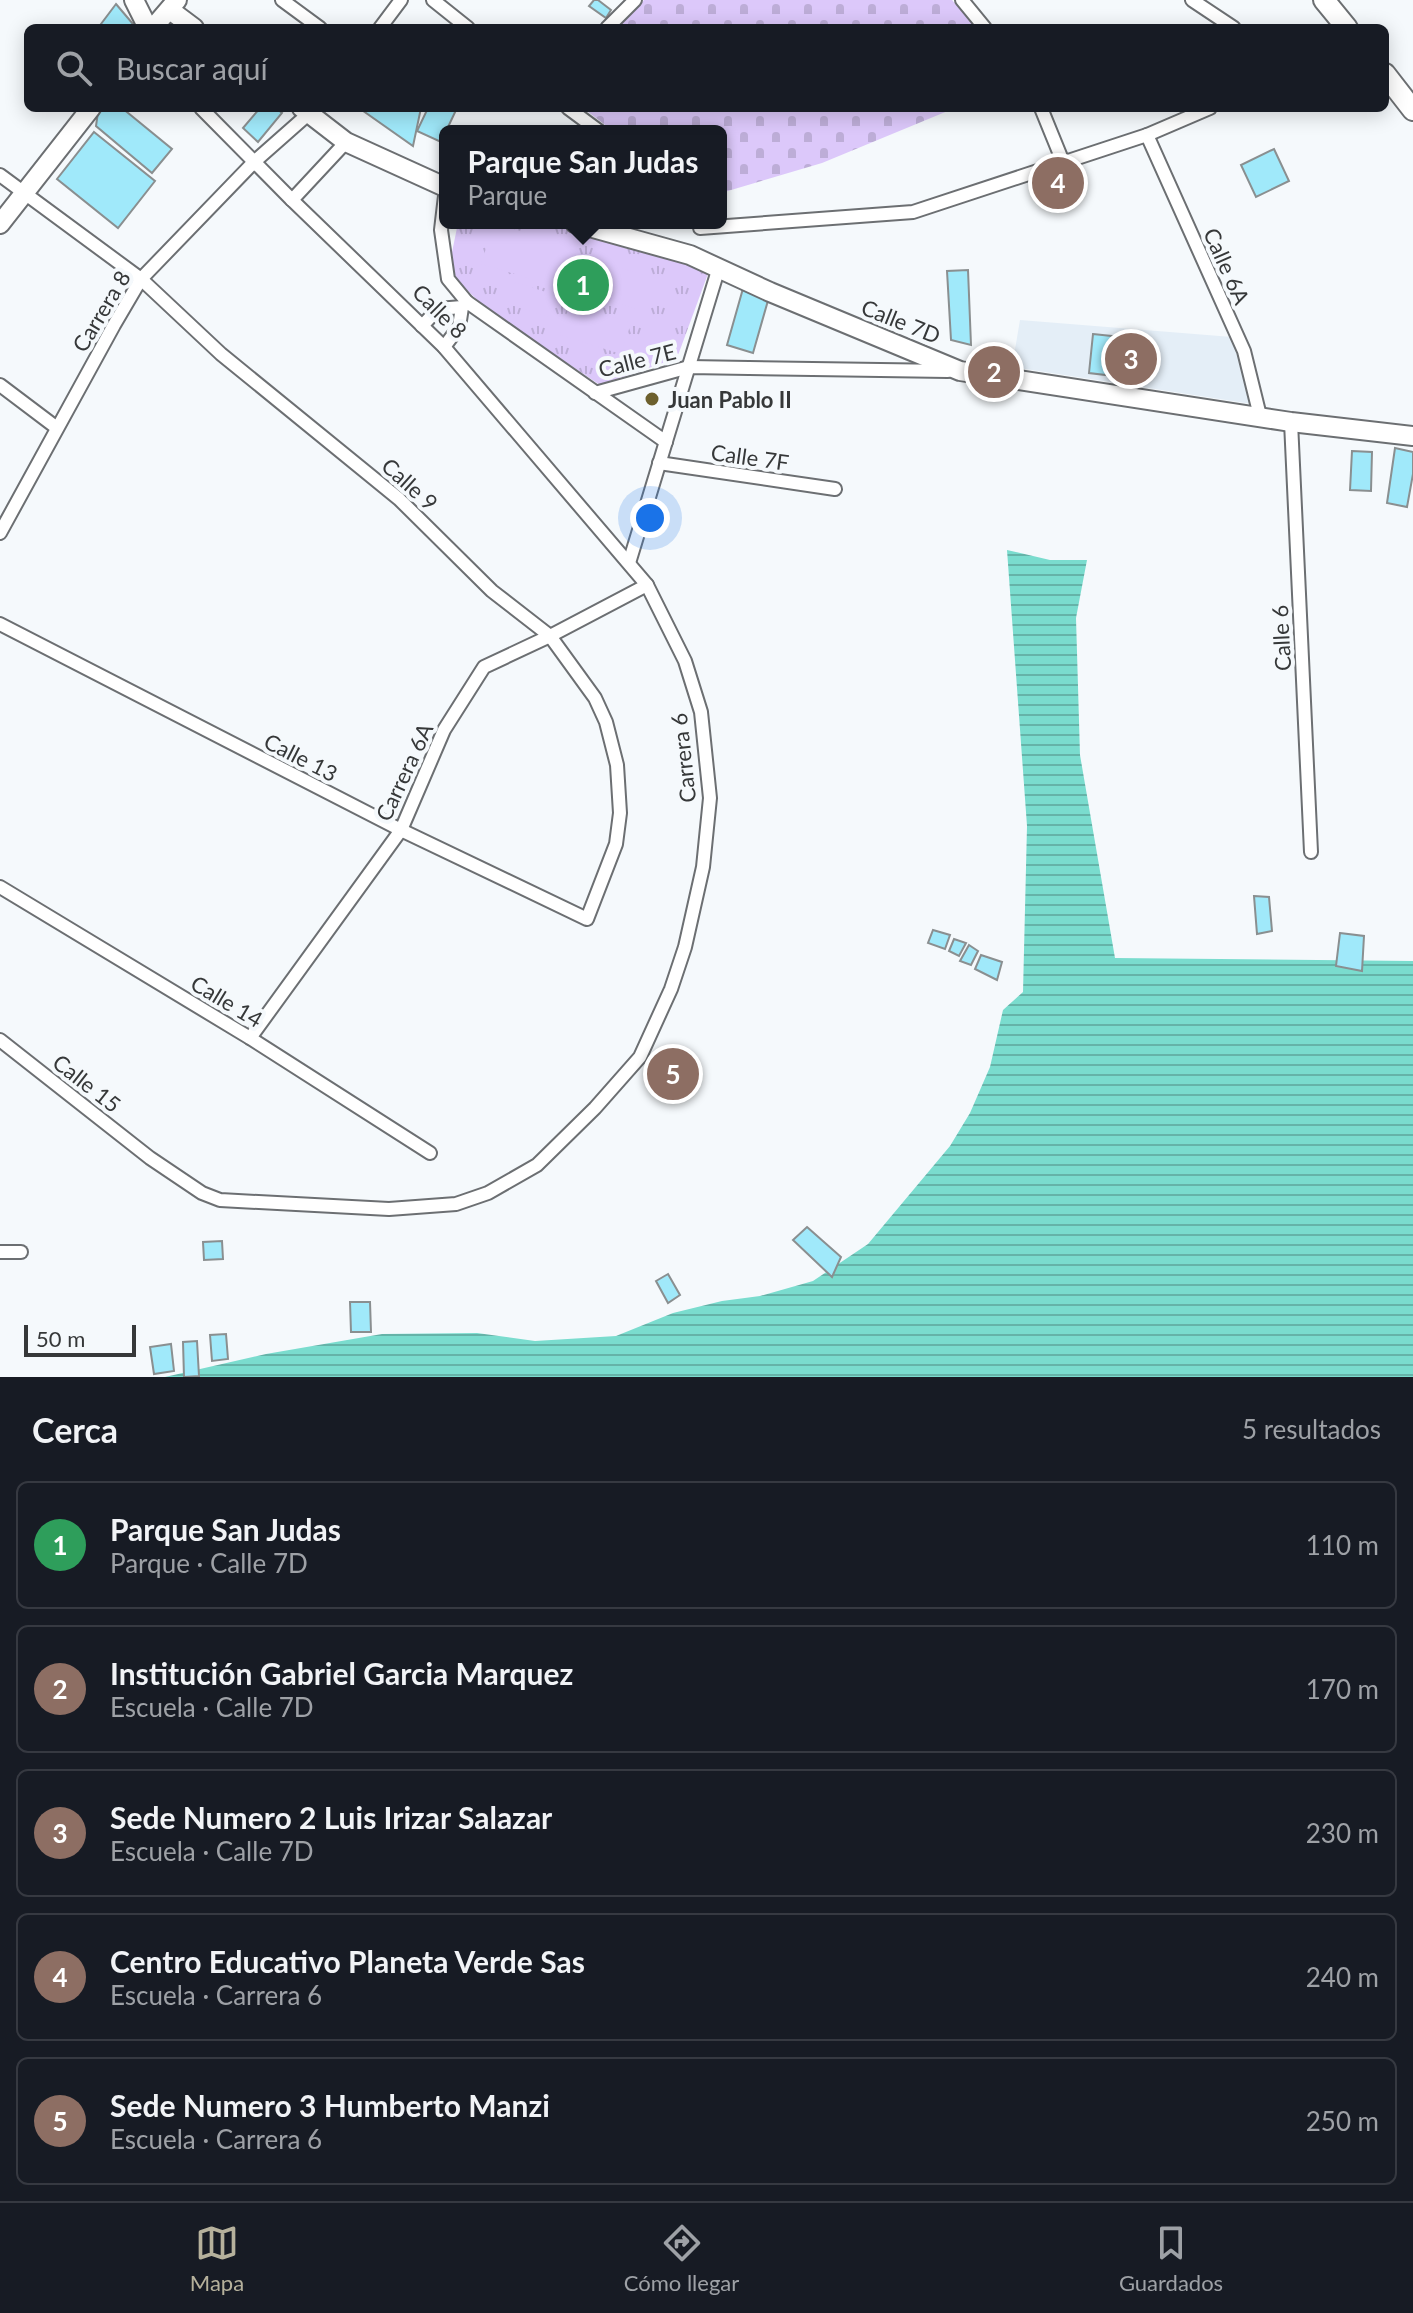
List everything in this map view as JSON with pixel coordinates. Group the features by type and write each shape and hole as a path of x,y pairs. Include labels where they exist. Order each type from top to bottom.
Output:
{"main road":[{"path":"134,0 149,24"},
{"path":"1324,0 1344,24"},
{"path":"155,24 173,5 190,24"},
{"path":"1389,79 1413,110"},
{"path":"0,224 88,112"},
{"path":"311,112 346,142 439,184"},
{"name":"Calle 7D","path":"597,229 690,255 770,292 960,371 1291,422 1413,436"}],"street":[{"path":"282,0 315,24"},
{"path":"383,24 401,0"},
{"path":"433,0 463,24"},
{"path":"611,24 635,0"},
{"path":"962,0 982,24"},
{"path":"1192,0 1228,24"},
{"name":"Calle 8","path":"205,112 444,347 629,563"},
{"name":"Carrera 8","path":"0,533 141,279 307,112"},
{"path":"573,112 591,125"},
{"path":"1043,112 1063,162"},
{"path":"727,224 913,212 1147,135 1201,112"},
{"name":"Calle 6A","path":"1147,135 1244,351 1260,416"},
{"path":"292,200 346,142"},
{"name":"Calle 9","path":"0,175 141,279 221,354 399,499 492,591 550,636 595,698 606,722 617,765 620,813 616,844 587,919"},
{"name":"Calle 7E","path":"441,229 448,279 464,304 595,393 689,367 960,371"},
{"path":"690,255 699,229"},
{"path":"629,563 719,267"},
{"path":"422,326 438,309 464,304 459,327 444,347"},
{"path":"0,385 57,428"},
{"path":"595,393 666,442"},
{"name":"Calle 6","path":"1291,422 1311,852"},
{"name":"Calle 7F","path":"659,463 835,489"},
{"name":"Carrera 6","path":"150,1158 202,1193 220,1200 389,1209 456,1204 488,1193 537,1165 595,1108 640,1057 671,989 685,947 703,867 710,798 703,725 685,661 647,585 629,563"},
{"name":"Carrera 6A","path":"250,1038 401,830 444,730 484,667 647,585"},
{"name":"Calle 13","path":"0,624 401,830 587,919"},
{"name":"Calle 14","path":"0,887 250,1038 430,1153"},
{"name":"Calle 15","path":"0,1040 150,1158"},
{"path":"0,1252 21,1252"}],"shaded area":[{"path":"1020,320 1232,337 1252,404 1012,367"},
{"path":"1007,550 1050,560 1087,560 1076,618 1080,755 1115,958 1413,961 1413,1377 165,1377 266,1354 382,1334 477,1333 535,1341 616,1336 673,1313 760,1296 813,1281 868,1244 950,1146 970,1113 990,1067 1003,1010 1023,992 1027,826"}],"green space":[{"path":"644,0 952,0 973,24 621,24"},
{"path":"588,112 945,112 822,163 727,191 727,125 605,125"},
{"path":"457,229 566,229 709,271 677,358 600,385 488,310 453,277 450,262"},
{"path":"492,229 514,229 571,246 559,287 481,264"},
{"path":"585,256 646,276 635,309 575,289"},
{"path":"515,282 555,295 548,317 508,304"},
{"path":"570,303 631,323 621,354 560,335"}],"building":[{"path":"594,0 611,10 606,18 589,6"},
{"path":"116,4 133,24 101,24"},
{"path":"98,112 127,112 172,149 152,173 96,126"},
{"path":"257,112 282,113 258,142 243,128"},
{"path":"365,112 420,112 413,146"},
{"path":"426,112 455,112 449,125 439,125 439,141 417,131"},
{"path":"94,132 155,181 118,228 57,179"},
{"path":"1274,149 1289,181 1256,197 1241,165"},
{"path":"968,270 971,345 951,340 947,271"},
{"path":"744,285 769,297 753,353 727,345"},
{"path":"1093,334 1149,340 1146,366 1139,379 1089,373"},
{"path":"1395,448 1413,452 1407,507 1387,503"},
{"path":"1352,451 1372,452 1371,491 1350,490"},
{"path":"1254,896 1269,897 1272,931 1257,934"},
{"path":"933,930 950,935 945,949 928,943"},
{"path":"1340,933 1364,936 1362,971 1336,966"},
{"path":"954,939 966,943 959,956 949,951"},
{"path":"969,945 978,951 971,965 960,961"},
{"path":"981,955 1002,962 997,980 975,969"},
{"path":"807,1227 841,1257 832,1277 793,1240"},
{"path":"222,1241 223,1259 204,1260 203,1242"},
{"path":"668,1274 680,1295 668,1303 656,1281"},
{"path":"350,1302 370,1302 371,1332 351,1332"},
{"path":"226,1334 228,1359 212,1361 210,1335"},
{"path":"197,1341 199,1376 184,1377 183,1342"},
{"path":"171,1344 174,1371 154,1374 150,1347"}],"place":[{"name":"Centro Educativo Planeta Verde Sas","path":"1058,183"},
{"name":"Parque San Judas","path":"583,285"},
{"name":"Sede Numero 2 Luis Irizar Salazar","path":"1131,359"},
{"name":"Institución Gabriel Garcia Marquez","path":"994,372"},
{"name":"Juan Pablo II","path":"652,399"},
{"name":"Sede Numero 3 Humberto Manzi","path":"673,1074"}]}
